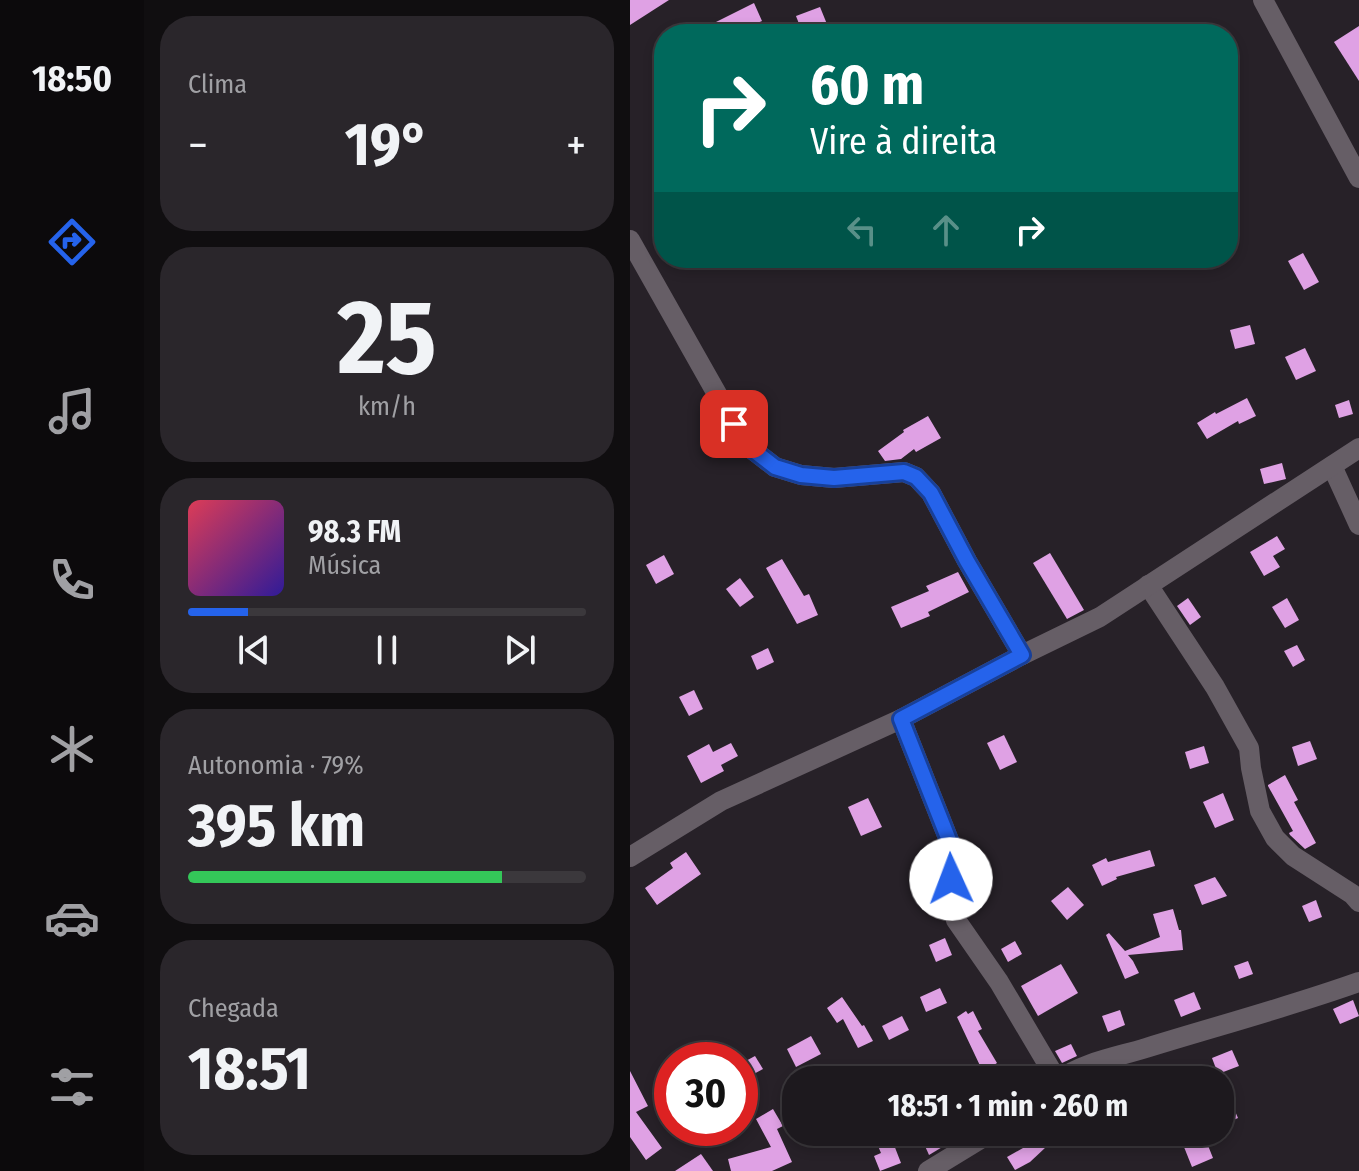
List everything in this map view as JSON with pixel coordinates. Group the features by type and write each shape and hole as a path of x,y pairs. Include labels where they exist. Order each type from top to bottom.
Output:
{"street":[{"path":"1263,0 1359,178"},
{"path":"1340,145 1359,134"},
{"path":"630,240 734,424 753,450 775,467 801,475 834,478 904,472 916,477 931,493 1022,655"},
{"path":"630,857 721,801 901,719 1100,617 1359,448"},
{"path":"1332,466 1359,525"},
{"path":"1148,585 1215,687 1249,748 1260,811 1275,838 1293,856 1352,894 1359,902"},
{"path":"901,719 956,858 951,879 951,900 956,920 999,982 1050,1066"},
{"path":"1087,1066 1359,982"},
{"path":"928,1171 969,1146"}],"building":[{"path":"630,0 669,0 630,25"},
{"path":"754,3 762,21 755,24 712,24"},
{"path":"820,7 827,24 799,24 796,16"},
{"path":"1359,26 1359,81 1334,42"},
{"path":"1303,253 1319,282 1304,290 1288,261"},
{"path":"1250,325 1255,344 1235,349 1230,330"},
{"path":"1305,348 1316,371 1296,380 1285,357"},
{"path":"1247,398 1256,416 1239,424 1238,421 1207,439 1197,423"},
{"path":"1349,400 1353,414 1339,418 1335,405"},
{"path":"928,416 941,438 916,452 914,449 901,459 885,461 878,451 903,430"},
{"path":"1282,463 1286,479 1264,484 1260,469"},
{"path":"1277,536 1285,549 1273,556 1280,567 1264,576 1250,552"},
{"path":"1050,553 1084,610 1067,619 1033,563"},
{"path":"664,555 674,574 656,584 646,565"},
{"path":"782,559 804,596 809,594 818,615 797,624 766,568"},
{"path":"958,572 969,592 928,612 930,616 901,628 891,607 929,591 926,586"},
{"path":"740,578 754,597 740,607 726,589"},
{"path":"1188,598 1201,617 1190,625 1177,606"},
{"path":"1287,598 1299,620 1285,628 1272,607"},
{"path":"1297,645 1305,660 1293,667 1284,651"},
{"path":"768,648 774,662 757,670 751,656"},
{"path":"694,690 703,709 689,716 679,697"},
{"path":"1004,735 1017,762 1000,770 987,743"},
{"path":"1310,741 1317,759 1298,766 1292,747"},
{"path":"731,743 738,756 721,765 724,771 701,783 687,756 709,744 713,752"},
{"path":"1204,746 1209,763 1190,769 1185,752"},
{"path":"1285,775 1298,800 1294,802 1316,843 1305,849 1290,835 1293,831 1268,786"},
{"path":"1223,793 1234,820 1215,828 1203,802"},
{"path":"868,798 882,827 861,836 848,807"},
{"path":"939,850 942,859 940,870 926,874 920,856"},
{"path":"1150,850 1155,866 1116,877 1102,886 1092,865 1106,858 1108,862"},
{"path":"686,852 701,874 657,905 645,888 673,868 670,863"},
{"path":"1215,877 1227,896 1202,905 1194,885"},
{"path":"1068,887 1084,905 1067,920 1051,901"},
{"path":"1316,900 1322,917 1309,922 1302,906"},
{"path":"1173,909 1181,930 1183,950 1128,955 1139,973 1125,979 1106,935 1109,933 1125,951 1160,937 1153,914"},
{"path":"945,938 952,955 936,962 929,945"},
{"path":"1015,941 1022,954 1008,962 1001,949"},
{"path":"1248,961 1253,974 1239,979 1234,966"},
{"path":"1061,964 1078,993 1038,1016 1021,986"},
{"path":"940,988 947,1003 926,1012 920,997"},
{"path":"1194,992 1201,1009 1181,1017 1174,1000"},
{"path":"842,997 873,1041 858,1048 843,1019 837,1023 827,1008"},
{"path":"1353,1000 1359,1016 1340,1024 1333,1009"},
{"path":"1120,1010 1125,1025 1108,1032 1102,1016"},
{"path":"966,1011 968,1014 973,1011 982,1029 978,1031 997,1063 980,1066 957,1017"},
{"path":"902,1016 909,1030 889,1040 882,1026"},
{"path":"811,1036 821,1054 796,1066 787,1049"},
{"path":"1071,1044 1077,1056 1062,1063 1055,1051"},
{"path":"1232,1050 1239,1066 1215,1066 1212,1058"},
{"path":"630,1071 648,1106 636,1112 654,1137 654,1146 662,1148 646,1160 630,1137"},
{"path":"773,1109 782,1124 777,1129 782,1146 792,1162 772,1171 731,1171 728,1159 771,1147 758,1118"},
{"path":"878,1146 894,1146 901,1163 880,1171 874,1156 881,1153"},
{"path":"925,1146 944,1146 929,1155"},
{"path":"1026,1146 1047,1146 1030,1162 1015,1170 1007,1157"},
{"path":"1208,1146 1213,1158 1192,1167 1184,1147"},
{"path":"701,1154 713,1171 675,1171"}],"route":[{"path":"734,424 753,450 775,467 801,475 834,478 904,472 916,477 931,493 1022,655 901,719 956,858 951,879"}]}
